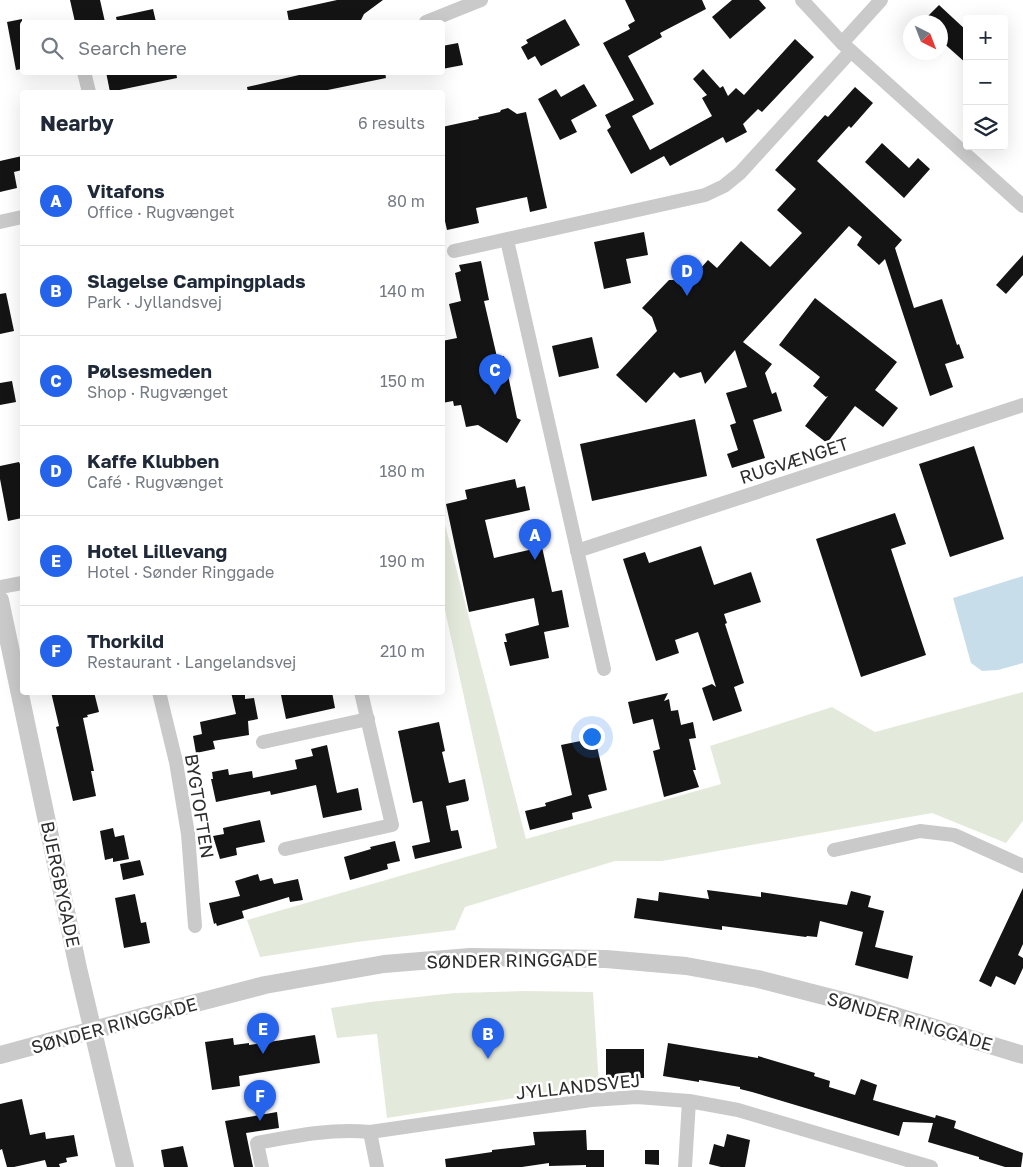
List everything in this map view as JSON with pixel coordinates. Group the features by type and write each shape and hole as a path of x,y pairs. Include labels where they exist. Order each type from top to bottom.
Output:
{"street":[{"path":"431,20 481,0"},
{"path":"802,0 846,47 1023,206"},
{"path":"454,251 705,195 724,186 740,173 846,47 881,0"},
{"path":"85,75 88,90"},
{"path":"0,222 20,217"},
{"path":"507,240 604,669"},
{"name":"RUGVÆNGET","path":"577,551 1023,405"},
{"path":"0,587 20,583"},
{"name":"BJERGBYGADE","path":"0,600 20,694"},
{"name":"BJERGBYGADE","path":"20,695 78,968 125,1167"},
{"name":"BYGTOFTEN","path":"160,695 176,762 188,834 195,926"},
{"path":"285,849 392,825 362,695"},
{"path":"263,742 368,719"},
{"path":"834,850 920,831 954,835 1023,866"},
{"name":"SØNDER RINGGADE","path":"0,1055 265,985 384,964 470,957 606,959 686,966 758,979 862,1006 1023,1055"},
{"name":"JYLLANDSVEJ","path":"262,1167 257,1143 314,1133 350,1130 370,1132 591,1100 637,1097 689,1100 738,1110 905,1163 931,1167"},
{"path":"685,1167 689,1100"},
{"path":"370,1132 377,1167"}],"green space":[{"path":"445,525 526,839 721,784 710,746 832,707 875,732 1023,692 1023,821 1006,843 932,813 662,861 615,861 465,907 455,930 357,942 260,957 247,920 497,848 445,610"},
{"path":"593,992 599,1086 387,1118 377,1034 337,1038 331,1008 455,993"}],"water":[{"path":"1023,576 1023,663 998,670 982,671 971,663 953,598"}],"building":[{"path":"70,0 100,0 105,20 75,20"},
{"path":"337,0 383,0 364,14 361,20 289,20 287,11"},
{"path":"625,0 702,0 706,9 660,33 662,37 628,56 654,104 632,116 650,150 712,116 702,98 707,95 693,79 703,69 720,88 723,86 728,96 736,88 744,95 795,39 814,57 762,112 758,109 743,124 747,132 726,143 723,137 670,166 664,156 631,174 607,130 611,127 605,115 634,100 603,43 630,29 628,25 635,21"},
{"path":"732,0 759,0 766,8 730,39 712,17"},
{"path":"939,5 963,27 963,60 948,47 948,15 929,15"},
{"path":"153,9 156,20 117,20 116,17"},
{"path":"22,19 20,20 20,69 16,70 7,22"},
{"path":"565,19 580,45 541,66 535,56 528,60 521,47 528,43 526,40"},
{"path":"458,43 463,65 445,68 445,45"},
{"path":"107,75 176,75 177,78 120,90 110,90"},
{"path":"299,75 386,75 386,78 328,90 248,90 247,87"},
{"path":"584,84 597,106 571,120 577,132 560,140 538,99 556,89 561,97"},
{"path":"855,87 873,103 851,128 849,126 817,161 902,240 895,248 914,308 942,299 957,345 959,344 964,358 945,364 953,387 930,396 885,259 879,265 857,245 862,237 849,226 743,342 772,364 765,373 772,394 776,392 782,411 753,420 765,458 732,468 727,454 738,450 730,425 736,423 726,393 747,387 735,350 705,384 701,372 680,378 674,372 646,403 616,375 657,331 652,317 642,308 669,280 674,280 683,288 708,260 717,268 741,241 770,267 802,233 777,210 796,189 775,170 825,115 828,117"},
{"path":"508,108 517,114 526,112 547,208 530,212 527,197 476,208 479,223 447,230 445,221 445,126 479,119 478,117 500,112"},
{"path":"882,143 909,168 918,158 930,169 904,198 865,162"},
{"path":"20,156 20,170 14,172 17,188 0,192 0,161"},
{"path":"644,232 648,255 626,259 631,283 604,289 594,242"},
{"path":"1023,255 1023,275 1006,294 996,285"},
{"path":"481,261 489,300 484,301 497,357 504,356 517,418 521,420 507,443 478,425 466,427 461,405 454,406 453,401 445,402 445,340 457,338 449,304 461,301 455,273 461,271 459,265"},
{"path":"6,293 14,331 0,334 0,294"},
{"path":"815,298 897,362 875,390 898,408 883,427 855,406 827,443 805,426 828,396 826,397 813,386 820,377 779,345"},
{"path":"592,337 599,368 559,377 552,346"},
{"path":"12,381 16,402 0,405 0,383"},
{"path":"695,419 707,476 592,501 580,444"},
{"path":"974,446 1004,539 950,557 919,464"},
{"path":"19,462 20,464 20,518 8,521 0,479 0,466"},
{"path":"515,479 517,488 525,486 530,510 485,520 494,558 542,547 552,592 562,590 569,627 544,632 549,658 510,666 504,642 507,642 505,634 539,625 534,598 469,612 446,504 467,499 465,490"},
{"path":"895,513 906,544 891,549 926,655 861,677 816,539"},
{"path":"701,546 714,585 751,572 761,602 724,614 727,623 725,624 744,683 734,687 742,711 713,721 702,688 712,684 716,687 698,632 675,640 679,653 656,661 623,559 645,552 649,563"},
{"path":"668,693 664,701 669,699 671,711 678,710 681,725 693,722 696,738 689,739 696,770 693,770 699,787 664,797 653,751 660,749 653,719 633,724 628,702"},
{"path":"52,695 95,695 99,712 83,718 94,771 91,771 96,796 73,801 56,727 59,726"},
{"path":"232,695 245,695 245,699 254,698 258,719 248,721 249,735 213,741 215,749 196,753 193,736 202,734 200,722 236,714"},
{"path":"281,695 333,695 335,708 286,719"},
{"path":"439,722 445,751 442,752 449,783 465,779 469,799 468,801 446,806 451,831 458,830 462,848 415,859 412,846 430,842 422,801 413,803 398,731"},
{"path":"595,738 607,790 588,795 592,808 572,813 573,819 530,830 525,811 546,806 545,803 572,795 561,745"},
{"path":"327,745 337,793 358,788 362,810 323,818 316,785 271,795 270,791 216,802 211,779 213,779 212,772 228,769 229,775 252,771 253,778 297,769 295,760 313,756 311,749"},
{"path":"260,820 265,842 236,848 237,855 220,859 213,836 224,834 223,828"},
{"path":"113,828 115,837 124,835 129,859 113,862 113,858 105,860 100,831"},
{"path":"395,841 400,861 387,864 388,869 350,880 344,857 371,849 370,847"},
{"path":"140,860 144,875 123,880 120,864"},
{"path":"258,874 260,881 272,878 274,884 298,879 303,900 290,902 289,897 242,911 244,918 217,926 216,923 214,924 209,903 240,896 235,881"},
{"path":"1023,888 1023,944 1018,955 1023,958 1023,968 1015,985 996,976 991,987 979,981"},
{"path":"707,890 761,897 761,892 847,905 851,891 871,896 868,907 884,911 875,947 913,956 908,979 855,965 863,932 820,921 817,937 806,937 722,926 722,930 634,918 637,898 658,901 659,892 709,899"},
{"path":"135,894 141,923 146,922 150,943 124,948 115,898"},
{"path":"315,1035 320,1063 239,1076 240,1086 212,1090 205,1042 233,1038 234,1045 249,1043 249,1045"},
{"path":"668,1043 758,1058 758,1056 815,1073 814,1076 830,1081 829,1087 855,1095 861,1079 877,1085 873,1100 935,1118 936,1115 956,1121 954,1128 1023,1153 1021,1167 1005,1167 928,1142 933,1123 903,1122 899,1136 740,1089 740,1087 663,1076"},
{"path":"606,1049 644,1049 644,1078 606,1078"},
{"path":"22,1099 30,1135 45,1132 46,1139 74,1135 78,1156 66,1158 67,1162 59,1164 60,1167 47,1167 45,1160 7,1167 2,1149 0,1150 0,1104"},
{"path":"277,1112 279,1128 246,1133 253,1167 234,1167 225,1121"},
{"path":"586,1130 587,1150 604,1150 604,1167 586,1167 586,1165 549,1166 549,1163 522,1167 446,1167 445,1159 492,1152 492,1150 535,1145 533,1132"},
{"path":"727,1134 750,1140 745,1167 721,1167 709,1164 714,1144 724,1147"},
{"path":"183,1146 188,1167 164,1167 161,1150"},
{"path":"645,1150 659,1150 659,1165 645,1164"}],"place":[{"name":"Kaffe Klubben","path":"687,296"},
{"name":"Pølsesmeden","path":"495,395"},
{"name":"Vitafons","path":"535,560"},
{"name":"Hotel Lillevang","path":"263,1054"},
{"name":"Slagelse Campingplads","path":"488,1059"},
{"name":"Thorkild","path":"260,1121"}]}
